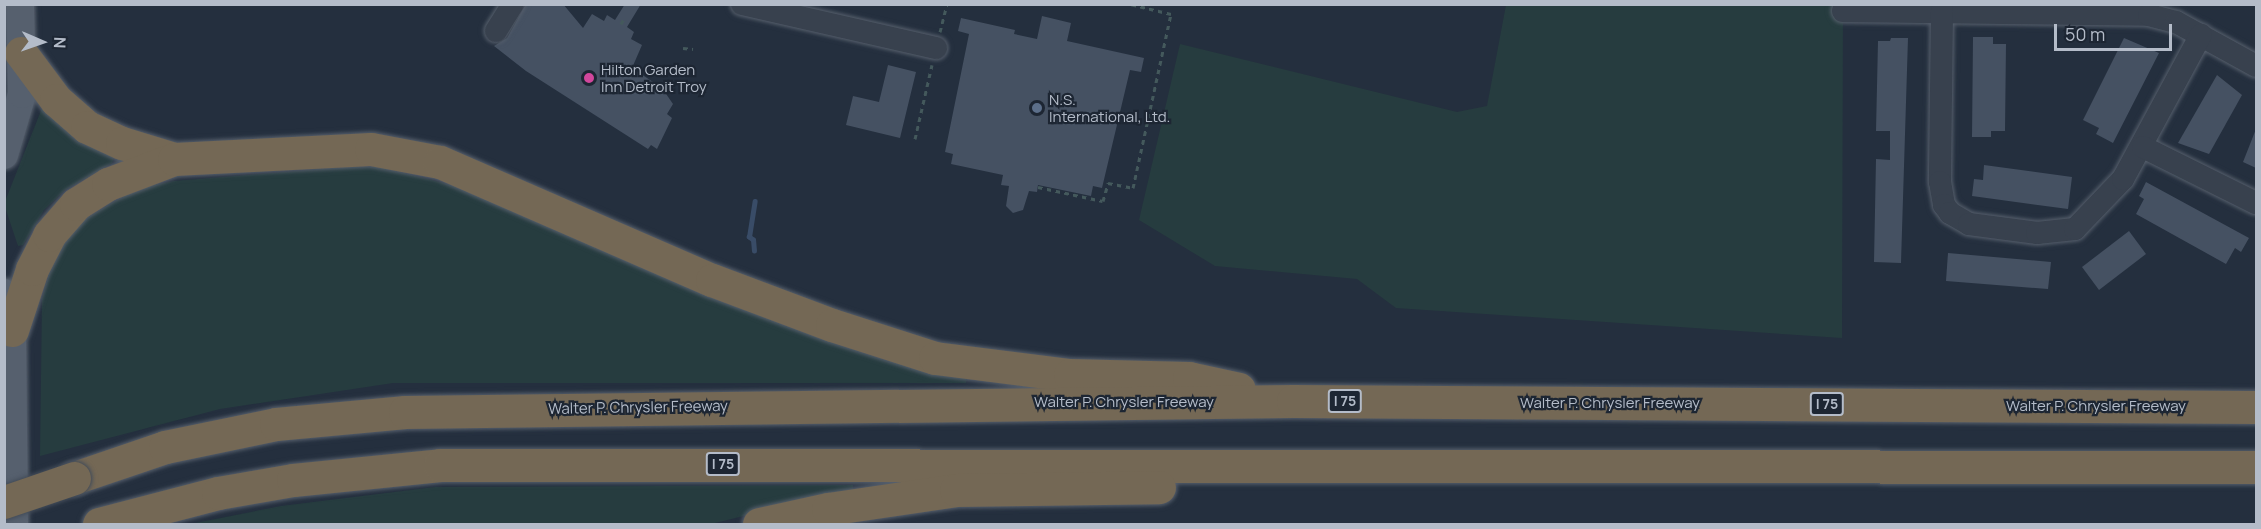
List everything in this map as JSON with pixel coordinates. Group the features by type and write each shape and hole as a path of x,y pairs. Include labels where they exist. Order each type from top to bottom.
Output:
{"highway":[{"path":"21,53 56,100 87,127 122,143 174,159"},
{"path":"12,330 38,253 62,218 108,184 174,159 360,149 400,152 440,162 765,301 935,358 1070,375 1189,378 1293,401"},
{"name":"Walter P. Chrysler Freeway","path":"4,502 165,447 276,424 405,412 1293,401 2256,407"},
{"name":"I 75","path":"99,525 218,494 282,482 440,465 2256,467"},
{"path":"759,525 828,509 956,490 1255,485 1354,466"}],"main road":[{"path":"4,154 22,94 20,4"},
{"path":"4,293 12,330 14,525"}],"street":[{"path":"496,31 513,4"},
{"path":"742,4 936,48"},
{"path":"1843,11 2126,12 2176,22 2256,66"},
{"path":"1942,11 1940,194 1950,213 1960,221 2037,233 2075,229 2123,179 2143,147 2201,35"},
{"path":"2143,147 2256,203"}],"path":[{"path":"915,139 947,4"},
{"path":"1038,187 1103,201 1108,183 1133,188 1171,14 1130,4"},
{"path":"621,24 625,17"},
{"path":"683,48 693,49"}],"green space":[{"path":"1506,5 1843,5 1842,338 1396,308 1357,279 1215,266 1139,220 1180,44 1457,112 1487,106"},
{"path":"42,108 114,158 112,163 65,190 44,210 23,245 18,246 4,204"},
{"path":"345,167 380,167 463,188 836,344 888,361 967,378 966,383 393,383 220,409 40,456 42,299 50,269 64,240 84,219 138,188 174,181"},
{"path":"853,485 853,489 711,524 190,524 281,506 435,487"}],"building":[{"name":"Hilton Garden Inn Detroit Troy","path":"526,4 563,4 583,28 592,14 604,21 607,15 615,20 625,4 641,4 627,27 634,32 631,39 642,45 632,68 662,88 673,104 667,114 672,118 657,149 651,145 648,149 526,71 494,46 507,38"},
{"name":"N.S. International, Ltd.","path":"1042,16 1071,23 1067,41 1144,58 1141,72 1130,70 1102,188 1093,186 1091,196 1038,185 1037,192 1029,191 1023,210 1013,213 1006,206 1009,186 1001,185 1003,175 951,164 953,154 945,152 969,34 958,31 961,18 1015,30 1014,34 1037,39"},
{"path":"1973,37 1993,37 1993,44 2006,44 2005,131 1991,131 1991,137 1972,137"},
{"path":"1891,38 1908,38 1901,263 1874,262 1876,159 1890,160 1890,131 1876,131 1878,41 1890,41"},
{"path":"2124,38 2159,53 2113,143 2096,134 2099,128 2083,120"},
{"path":"888,65 916,72 900,138 846,125 853,96 879,102"},
{"path":"2217,75 2242,95 2209,154 2178,143"},
{"path":"2256,129 2256,168 2243,162"},
{"path":"1984,165 2072,177 2068,209 1972,196 1974,179 1983,180"},
{"path":"2146,182 2249,238 2241,252 2235,248 2226,264 2136,214 2144,199 2139,196"},
{"path":"2129,231 2146,254 2099,290 2082,267"},
{"path":"1948,253 2051,262 2048,289 1946,281"}],"waterway":[{"path":"754,251 753,240 749,237 755,201"}],"place":[{"name":"Hilton Garden Inn Detroit Troy","path":"589,78"},
{"name":"N.S. International, Ltd.","path":"1037,108"}]}
